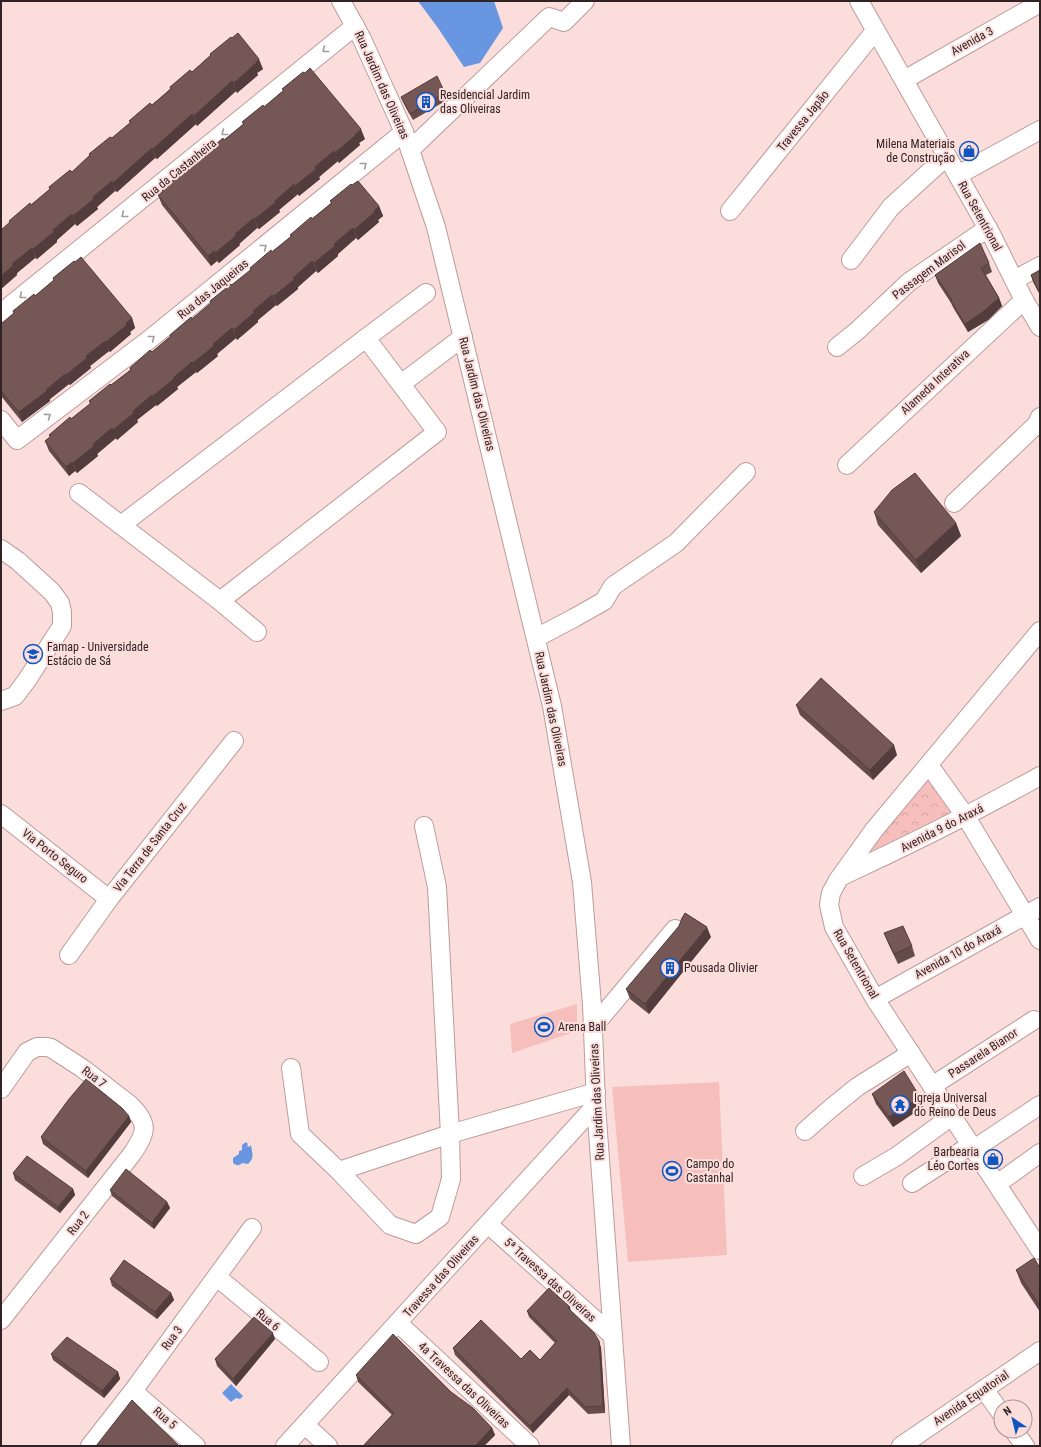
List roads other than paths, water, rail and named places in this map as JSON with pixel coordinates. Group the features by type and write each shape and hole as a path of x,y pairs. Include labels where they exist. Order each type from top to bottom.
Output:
{"street":[{"name":"Rua Jardim das Oliveiras","path":"341,1 355,26 404,132 436,227 552,706 582,882 621,1446"},
{"path":"410,150 549,17 564,22 585,1"},
{"name":"Rua Setentrional","path":"859,1 988,228 1024,300 1040,327"},
{"name":"Avenida 3","path":"904,80 1040,3"},
{"name":"Rua da Castanheira","path":"1,313 355,26"},
{"name":"Travessa Japão","path":"730,211 875,30"},
{"path":"958,175 1040,130"},
{"name":"Rua das Jaqueiras","path":"1,420 17,440 150,339 404,132"},
{"path":"851,260 890,207 947,156"},
{"name":"Passagem Marisol","path":"837,347 857,331 909,282 988,228"},
{"path":"1014,280 1040,266"},
{"path":"121,525 426,293"},
{"name":"Alameda Interativa","path":"847,465 1024,300"},
{"path":"401,384 463,337"},
{"path":"220,601 436,432 366,338"},
{"path":"954,503 1037,424 1040,417"},
{"path":"536,638 604,601 613,586 676,543 746,472"},
{"path":"79,493 220,601 257,632"},
{"path":"1,549 18,561 52,592 60,603 62,612 62,626 27,680 15,696 1,701"},
{"name":"Rua Setentrional","path":"1040,631 874,830 834,886 830,899 830,912 834,927 876,999 1040,1250"},
{"name":"Via Terra de Santa Cruz","path":"69,955 109,899 234,741"},
{"path":"929,765 1033,911 1040,940"},
{"name":"Avenida 9 do Araxá","path":"841,876 895,852 966,817 1040,776"},
{"name":"Via Porto Seguro","path":"1,814 109,899"},
{"path":"291,1068 300,1134 339,1171 390,1225 416,1234 440,1217 451,1179 450,1134 437,887 424,826"},
{"name":"Avenida 10 do Araxá","path":"876,999 1033,911"},
{"path":"593,1027 675,929"},
{"name":"Passarela Bianor","path":"932,1086 1034,1020"},
{"name":"Rua 7","path":"1,1089 27,1052 37,1047 51,1048 82,1068 130,1105 144,1121"},
{"path":"805,1131 857,1087 911,1052"},
{"path":"339,1171 450,1134 596,1099"},
{"name":"Travessa das Oliveiras","path":"285,1446 488,1224 596,1099"},
{"path":"912,1183 1040,1105"},
{"path":"863,1176 898,1156 952,1116"},
{"name":"Rua 2","path":"1,1320 132,1154 143,1136 145,1130 144,1121"},
{"path":"997,1184 1040,1153"},
{"name":"5ª Travessa das Oliveiras","path":"488,1224 613,1336"},
{"name":"Rua 3","path":"90,1446 133,1391 252,1228"},
{"name":"Rua 6","path":"217,1277 319,1362"},
{"name":"4a Travessa das Oliveiras","path":"398,1323 530,1446"},
{"name":"Avenida Equatorial","path":"901,1446 1040,1351"},
{"path":"984,1389 993,1402"},
{"name":"Rua 5","path":"133,1391 196,1446"},
{"path":"305,1425 328,1446"}],"water":[{"path":"418,1 494,1 503,28 480,63 464,67"},
{"path":"246,1142 248,1144 247,1146 249,1147 251,1145 252,1160 248,1164 242,1163 236,1165 233,1163 233,1158 239,1154 239,1151 242,1150 242,1145"},
{"path":"231,1384 243,1396 240,1399 236,1398 231,1402 222,1393"}],"place":[{"name":"Residencial Jardim das Oliveiras","path":"426,102"},
{"name":"Milena Materiais de Construção","path":"969,151"},
{"name":"Famap - Universidade Estácio de Sá","path":"33,654"},
{"name":"Pousada Olivier","path":"670,968"},
{"name":"Arena Ball","path":"544,1027"},
{"name":"Igreja Universal do Reino de Deus","path":"900,1105"},
{"name":"Barbearia Léo Cortes","path":"993,1159"},
{"name":"Campo do Castanhal","path":"672,1171"}]}
